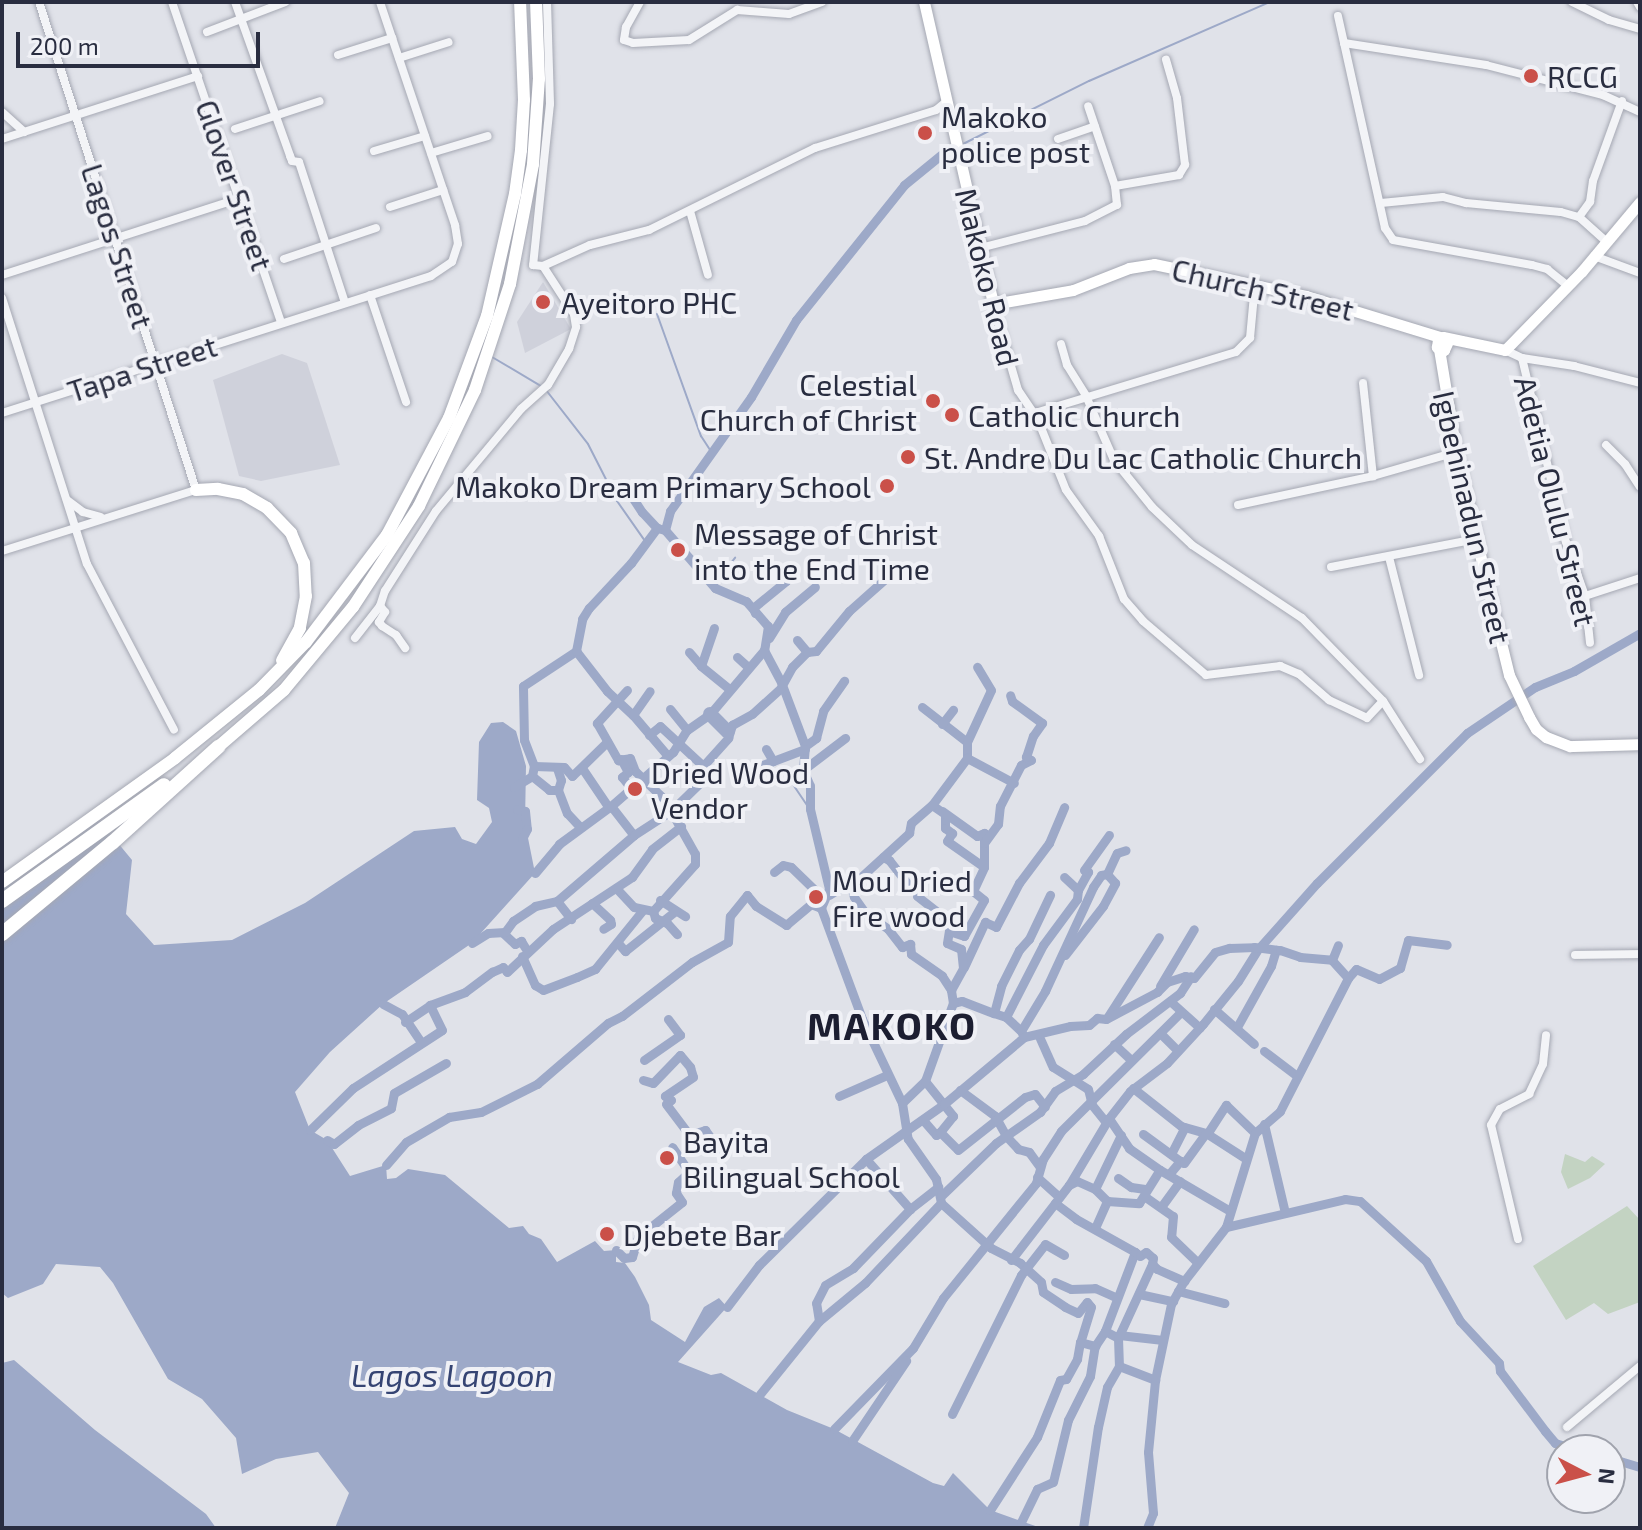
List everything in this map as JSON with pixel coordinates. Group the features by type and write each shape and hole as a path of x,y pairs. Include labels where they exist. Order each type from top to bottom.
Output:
{"highway":[{"path":"2,901 218,747"},
{"path":"2,934 113,842 218,747"}],"main road":[{"path":"494,317 521,150 524,100 520,2"},
{"path":"218,747 252,719 309,663 377,573 419,506 469,388 494,317 533,164 539,79 536,2"},
{"path":"2,882 240,706 306,642 387,535 469,388"},
{"path":"196,490 218,489 243,494 267,508 291,533 304,563 306,596 300,628 259,690"}],"street":[{"name":"Lagos Street","path":"39,2 196,490"},
{"name":"Glover Street","path":"172,2 281,323"},
{"path":"235,2 292,161 299,162 345,303"},
{"path":"207,32 285,2"},
{"path":"380,2 443,190 390,207"},
{"path":"547,2 550,104 533,265 543,266 590,245 649,230 815,148 925,114 946,102"},
{"path":"640,2 626,27 624,40 633,43 689,40 737,6 789,14 822,2"},
{"name":"Makoko Road","path":"924,2 1009,369 1018,390 1035,413 1066,490 1099,536 1124,599 1151,629 1206,675 1280,666 1299,674 1329,700 1367,718 1383,701"},
{"path":"1572,2 1609,20 1640,29"},
{"path":"1338,16 1385,228 1393,240 1532,265 1547,269 1567,285"},
{"path":"338,55 392,38"},
{"path":"399,58 449,42"},
{"path":"1344,43 1486,65 1622,101 1640,112"},
{"path":"1115,186 1179,175 1185,165 1177,98 1166,60"},
{"path":"2,139 198,76"},
{"path":"235,129 320,101"},
{"path":"1579,217 1590,202 1593,181 1622,101"},
{"path":"980,248 1085,221 1117,205 1115,186 1088,106"},
{"path":"2,112 24,132"},
{"path":"1058,139 1095,126"},
{"path":"374,151 425,136"},
{"path":"431,153 488,136"},
{"name":"Tapa Street","path":"2,413 431,276 452,262 458,236 443,190"},
{"path":"1381,203 1443,197 1466,203 1533,208 1579,217 1606,241"},
{"path":"2,275 240,198"},
{"path":"1640,202 1594,256 1505,350 1522,358 1574,366 1640,383"},
{"path":"690,211 708,275"},
{"path":"284,259 376,228"},
{"path":"1594,256 1640,273"},
{"name":"Church Street","path":"993,304 1073,290 1141,264 1194,270 1255,284 1388,319 1442,342 1505,350"},
{"path":"355,638 380,606 385,591 436,511 511,421 548,385 569,349 576,323 570,306 543,266"},
{"path":"1035,413 1236,352 1250,338 1255,284"},
{"path":"370,295 406,402"},
{"path":"2,298 75,527 100,591 145,669 174,730"},
{"name":"Igbehinadun Street","path":"1442,342 1456,452 1513,683 1536,729 1557,742 1622,747 1640,744"},
{"path":"1061,344 1067,365 1086,396 1114,460 1173,531 1302,618 1383,701 1420,759"},
{"name":"Adetia Olulu Street","path":"1522,358 1566,542 1585,596 1590,643"},
{"path":"1363,383 1373,476"},
{"path":"1606,445 1625,464 1640,487"},
{"path":"1238,505 1373,476 1456,452"},
{"path":"2,551 196,490"},
{"path":"66,500 83,512 105,518"},
{"path":"1331,567 1476,539"},
{"path":"1389,557 1419,675"},
{"path":"1585,596 1640,578"},
{"path":"380,606 385,612 379,622 396,635 405,648"},
{"path":"1575,955 1640,954"},
{"path":"1518,1239 1491,1125 1500,1109 1529,1094 1543,1064 1546,1035"},
{"path":"1567,1427 1640,1366"}],"shaded area":[{"name":"Ayeitoro PHC","path":"543,282 571,329 525,353 517,322"},
{"path":"282,354 307,363 340,465 261,481 239,476 213,380"}],"green space":[{"path":"1565,1154 1585,1162 1592,1156 1605,1164 1590,1178 1568,1189 1561,1172"},
{"path":"1627,1206 1640,1220 1640,1302 1608,1314 1594,1303 1566,1320 1533,1266"}],"water":[{"name":"Lagos Lagoon","path":"503,722 516,731 526,766 525,823 535,873 472,943 383,1004 330,1052 295,1092 310,1130 327,1140 350,1176 386,1165 387,1179 396,1178 408,1169 445,1175 509,1228 523,1226 529,1234 541,1239 557,1262 595,1241 604,1251 616,1250 616,1262 625,1263 635,1277 649,1305 651,1320 685,1342 704,1307 719,1298 727,1307 678,1362 711,1375 721,1373 787,1410 834,1429 933,1483 944,1486 953,1473 990,1510 1041,1528 335,1528 349,1493 318,1452 276,1459 242,1474 236,1438 202,1399 168,1379 113,1283 100,1267 56,1264 43,1284 8,1298 2,1293 2,874 94,814 132,860 126,914 154,945 232,940 305,903 414,831 455,827 462,839 476,844 492,822 489,808 477,800 479,742 491,723"},
{"path":"14,1360 95,1430 206,1514 216,1528 2,1528 2,1363"}],"waterway":[{"path":"963,144 1089,81 1270,2"},
{"path":"942,154 953,149"},
{"path":"514,787 532,776 534,766 524,740 523,686 576,651 582,619 589,608 631,563 657,528 665,530 670,511 751,397 796,320 904,185 942,154"},
{"path":"657,314 701,436 712,453"},
{"path":"492,357 541,386"},
{"path":"546,390 588,444 617,501 645,541"},
{"path":"623,483 657,528"},
{"path":"665,530 715,588 746,601 768,626 764,650 781,682 805,746 803,770 810,786 810,809 829,889 821,908 862,1019 902,1103 908,1139 936,1179 941,1203 991,1248 1020,1263 1041,1282 1043,1292 1065,1307 1078,1313 1087,1302 1091,1307 1080,1342 1095,1346 1105,1331 1118,1338 1119,1366 1155,1380"},
{"path":"713,586 735,558"},
{"path":"755,613 753,608 786,581 790,574"},
{"path":"781,687 792,667 807,652 816,651 849,611 885,579"},
{"path":"769,638 785,612 815,587"},
{"path":"714,628 701,666 729,689"},
{"path":"1160,1170 1129,1148 1109,1118 1130,1091 1167,1063 1238,981 1259,948 1317,883 1467,733 1535,687 1574,671 1640,633"},
{"path":"797,640 807,652"},
{"path":"535,873 559,844 611,806 673,752 687,730 710,714 764,650"},
{"path":"576,651 607,691 633,715 667,755"},
{"path":"689,652 701,666"},
{"path":"737,657 748,667"},
{"path":"967,758 967,742 991,690 977,667"},
{"path":"805,746 816,738 823,711 844,681"},
{"path":"718,778 703,766 728,738 732,725 752,714 781,688"},
{"path":"627,690 597,723 618,760 630,758 635,771 663,798"},
{"path":"633,715 650,691"},
{"path":"902,1103 925,1081 953,1003 951,990 963,968 961,949 947,943 949,931 964,936 984,900 973,891 984,867 984,843 998,824 1000,806 1021,765 1031,760 1026,757 1033,736 1042,723 1012,701 1010,695"},
{"path":"922,707 967,742"},
{"path":"670,709 687,730"},
{"path":"942,724 953,710"},
{"path":"710,714 728,732"},
{"path":"649,735 660,726 703,766"},
{"path":"803,770 845,738"},
{"path":"534,766 564,767 572,776 607,742"},
{"path":"766,749 773,761"},
{"path":"742,780 760,766 805,749"},
{"path":"829,895 846,884 851,886 909,833 911,823 932,805 967,758 1014,783"},
{"path":"621,759 628,772 622,777 631,788"},
{"path":"557,768 561,780 558,790"},
{"path":"582,768 609,808"},
{"path":"472,943 488,933 505,932 513,921 535,906 557,901 634,835 671,811 712,771"},
{"path":"532,776 549,790 558,790 567,813 580,827"},
{"path":"792,783 810,810"},
{"path":"932,805 945,814 945,828 952,833 947,841 984,867"},
{"path":"611,806 634,835"},
{"path":"964,967 985,922 996,927 1019,883 1049,843 1064,807"},
{"path":"517,809 525,811 527,829 522,839"},
{"path":"653,911 695,864 695,854 671,811"},
{"path":"942,811 977,836 984,833 984,843"},
{"path":"405,1022 430,1005 465,992 492,972 503,967 507,972 553,929 632,877 652,849 681,826"},
{"path":"1078,890 1088,872 1084,870 1109,835"},
{"path":"1024,1037 1021,1031 1045,991 1093,887 1101,875 1107,874 1117,853 1126,850"},
{"path":"883,857 908,884 915,885 921,891 917,896 949,921 949,928 953,931"},
{"path":"774,872 783,865 791,867 815,890 821,908"},
{"path":"1065,955 1103,906 1115,883 1107,874"},
{"path":"1021,1031 1006,1017 1043,945 1077,899 1078,890 1064,877"},
{"path":"851,886 854,897 866,914 888,929 902,947 910,944 911,954 942,976 951,990"},
{"path":"616,888 634,907 653,911 655,918 667,923 677,934"},
{"path":"386,1165 406,1142 449,1117 481,1112 537,1084 608,1023 622,1016 692,962 728,942 730,916 747,895 756,906 786,925 811,904 821,908"},
{"path":"1006,1017 994,1013 1001,986 1050,895"},
{"path":"660,900 685,916"},
{"path":"557,901 571,919"},
{"path":"592,903 610,920 611,924 603,929"},
{"path":"522,956 535,985 543,990 595,969 642,911"},
{"path":"618,943 625,951 674,912"},
{"path":"1160,986 1194,929"},
{"path":"503,933 515,944 521,941 528,952"},
{"path":"1107,1018 1159,937"},
{"path":"1348,978 1356,969 1379,979 1400,968 1408,940 1447,945"},
{"path":"1226,1227 1255,1133 1280,1111 1348,978 1332,960 1338,945"},
{"path":"727,1307 759,1265 866,1159 944,1104 1024,1037 1070,1026 1089,1025 1097,1018 1106,1019 1157,992 1167,982 1185,976 1194,978 1215,952 1229,948 1280,950 1300,957 1332,960"},
{"path":"1237,1027 1271,966 1276,950"},
{"path":"941,1196 996,1143 1040,1112 1055,1091 1083,1074 1126,1034 1180,993 1191,976"},
{"path":"953,1003 962,1001 994,1013"},
{"path":"1170,1001 1200,1028"},
{"path":"383,1004 402,1014 421,1042"},
{"path":"310,1130 353,1088 442,1030 430,1005"},
{"path":"1214,1009 1254,1044"},
{"path":"834,1429 913,1348 943,1298 1036,1183 1043,1159 1061,1131 1181,1012"},
{"path":"644,1060 680,1035 668,1019"},
{"path":"1160,1033 1178,1051"},
{"path":"1038,1034 1053,1067 1088,1089 1092,1105 1106,1122"},
{"path":"1114,1044 1131,1060"},
{"path":"1264,1051 1297,1076"},
{"path":"643,1080 653,1083 680,1055 690,1067 693,1077 665,1096 671,1100 666,1104 689,1135 705,1130 719,1149"},
{"path":"327,1140 334,1144 358,1125 391,1108 394,1093 446,1063"},
{"path":"839,1096 887,1075"},
{"path":"925,1081 953,1116 940,1132"},
{"path":"1133,1088 1181,1126 1206,1133 1245,1158"},
{"path":"960,1090 995,1116 1006,1136 1018,1149 1029,1152 1040,1167"},
{"path":"923,1120 936,1135 940,1132 958,1150 1025,1097 1035,1094 1045,1107"},
{"path":"1207,1134 1226,1105 1255,1133"},
{"path":"1011,1260 1069,1185 1109,1118"},
{"path":"1264,1124 1285,1213"},
{"path":"1171,1154 1185,1127"},
{"path":"1170,1173 1180,1161 1184,1163 1206,1133"},
{"path":"1143,1134 1180,1161"},
{"path":"1095,1228 1107,1201 1095,1189 1121,1135"},
{"path":"616,1250 624,1258 632,1257 638,1237 682,1202 676,1193 678,1182 689,1172 672,1147"},
{"path":"866,1159 910,1209"},
{"path":"1107,1201 1139,1203 1160,1170 1230,1211"},
{"path":"1037,1177 1059,1197"},
{"path":"1118,1178 1131,1187 1145,1189"},
{"path":"1069,1185 1077,1181 1095,1189"},
{"path":"1161,1207 1180,1181"},
{"path":"819,1321 816,1303 825,1285 853,1268 910,1209 938,1187"},
{"path":"1144,1196 1173,1216 1171,1237 1196,1261"},
{"path":"1147,1528 1153,1513 1148,1452 1155,1380 1171,1304 1184,1281 1226,1227 1345,1199 1360,1201 1426,1261 1460,1321 1499,1363 1500,1371 1548,1434"},
{"path":"760,1394 819,1321 865,1283 941,1203"},
{"path":"1055,1203 1076,1219 1135,1252 1105,1331"},
{"path":"952,1414 1021,1275 1045,1244 1064,1255"},
{"path":"1135,1252 1140,1256 1146,1252 1153,1258 1152,1264 1157,1269 1184,1281"},
{"path":"1118,1338 1152,1264"},
{"path":"1055,1282 1071,1289 1095,1288 1117,1298"},
{"path":"1178,1291 1224,1303"},
{"path":"1139,1294 1173,1301"},
{"path":"1119,1335 1163,1340"},
{"path":"990,1510 1037,1437 1060,1380 1066,1379 1077,1359 1080,1342"},
{"path":"1021,1522 1037,1489 1053,1482 1068,1420 1090,1376 1095,1346"},
{"path":"852,1441 906,1361"},
{"path":"1083,1528 1098,1427 1107,1387 1119,1366"},
{"path":"1626,1463 1640,1467"}],"place":[{"name":"RCCG","path":"1531,76"},
{"name":"Makoko police post","path":"925,133"},
{"name":"Ayeitoro PHC","path":"543,302"},
{"name":"Celestial Church of Christ","path":"933,401"},
{"name":"Catholic Church","path":"952,415"},
{"name":"St. Andre Du Lac Catholic Church","path":"908,457"},
{"name":"Makoko Dream Primary School","path":"887,486"},
{"name":"Message of Christ into the End Time","path":"678,550"},
{"name":"Dried Wood Vendor","path":"635,789"},
{"name":"Mou Dried Fire wood","path":"816,897"},
{"name":"Bayita Bilingual School","path":"667,1158"},
{"name":"Djebete Bar","path":"607,1234"}],"district":[{"name":"MAKOKO","path":"892,1026"}]}
